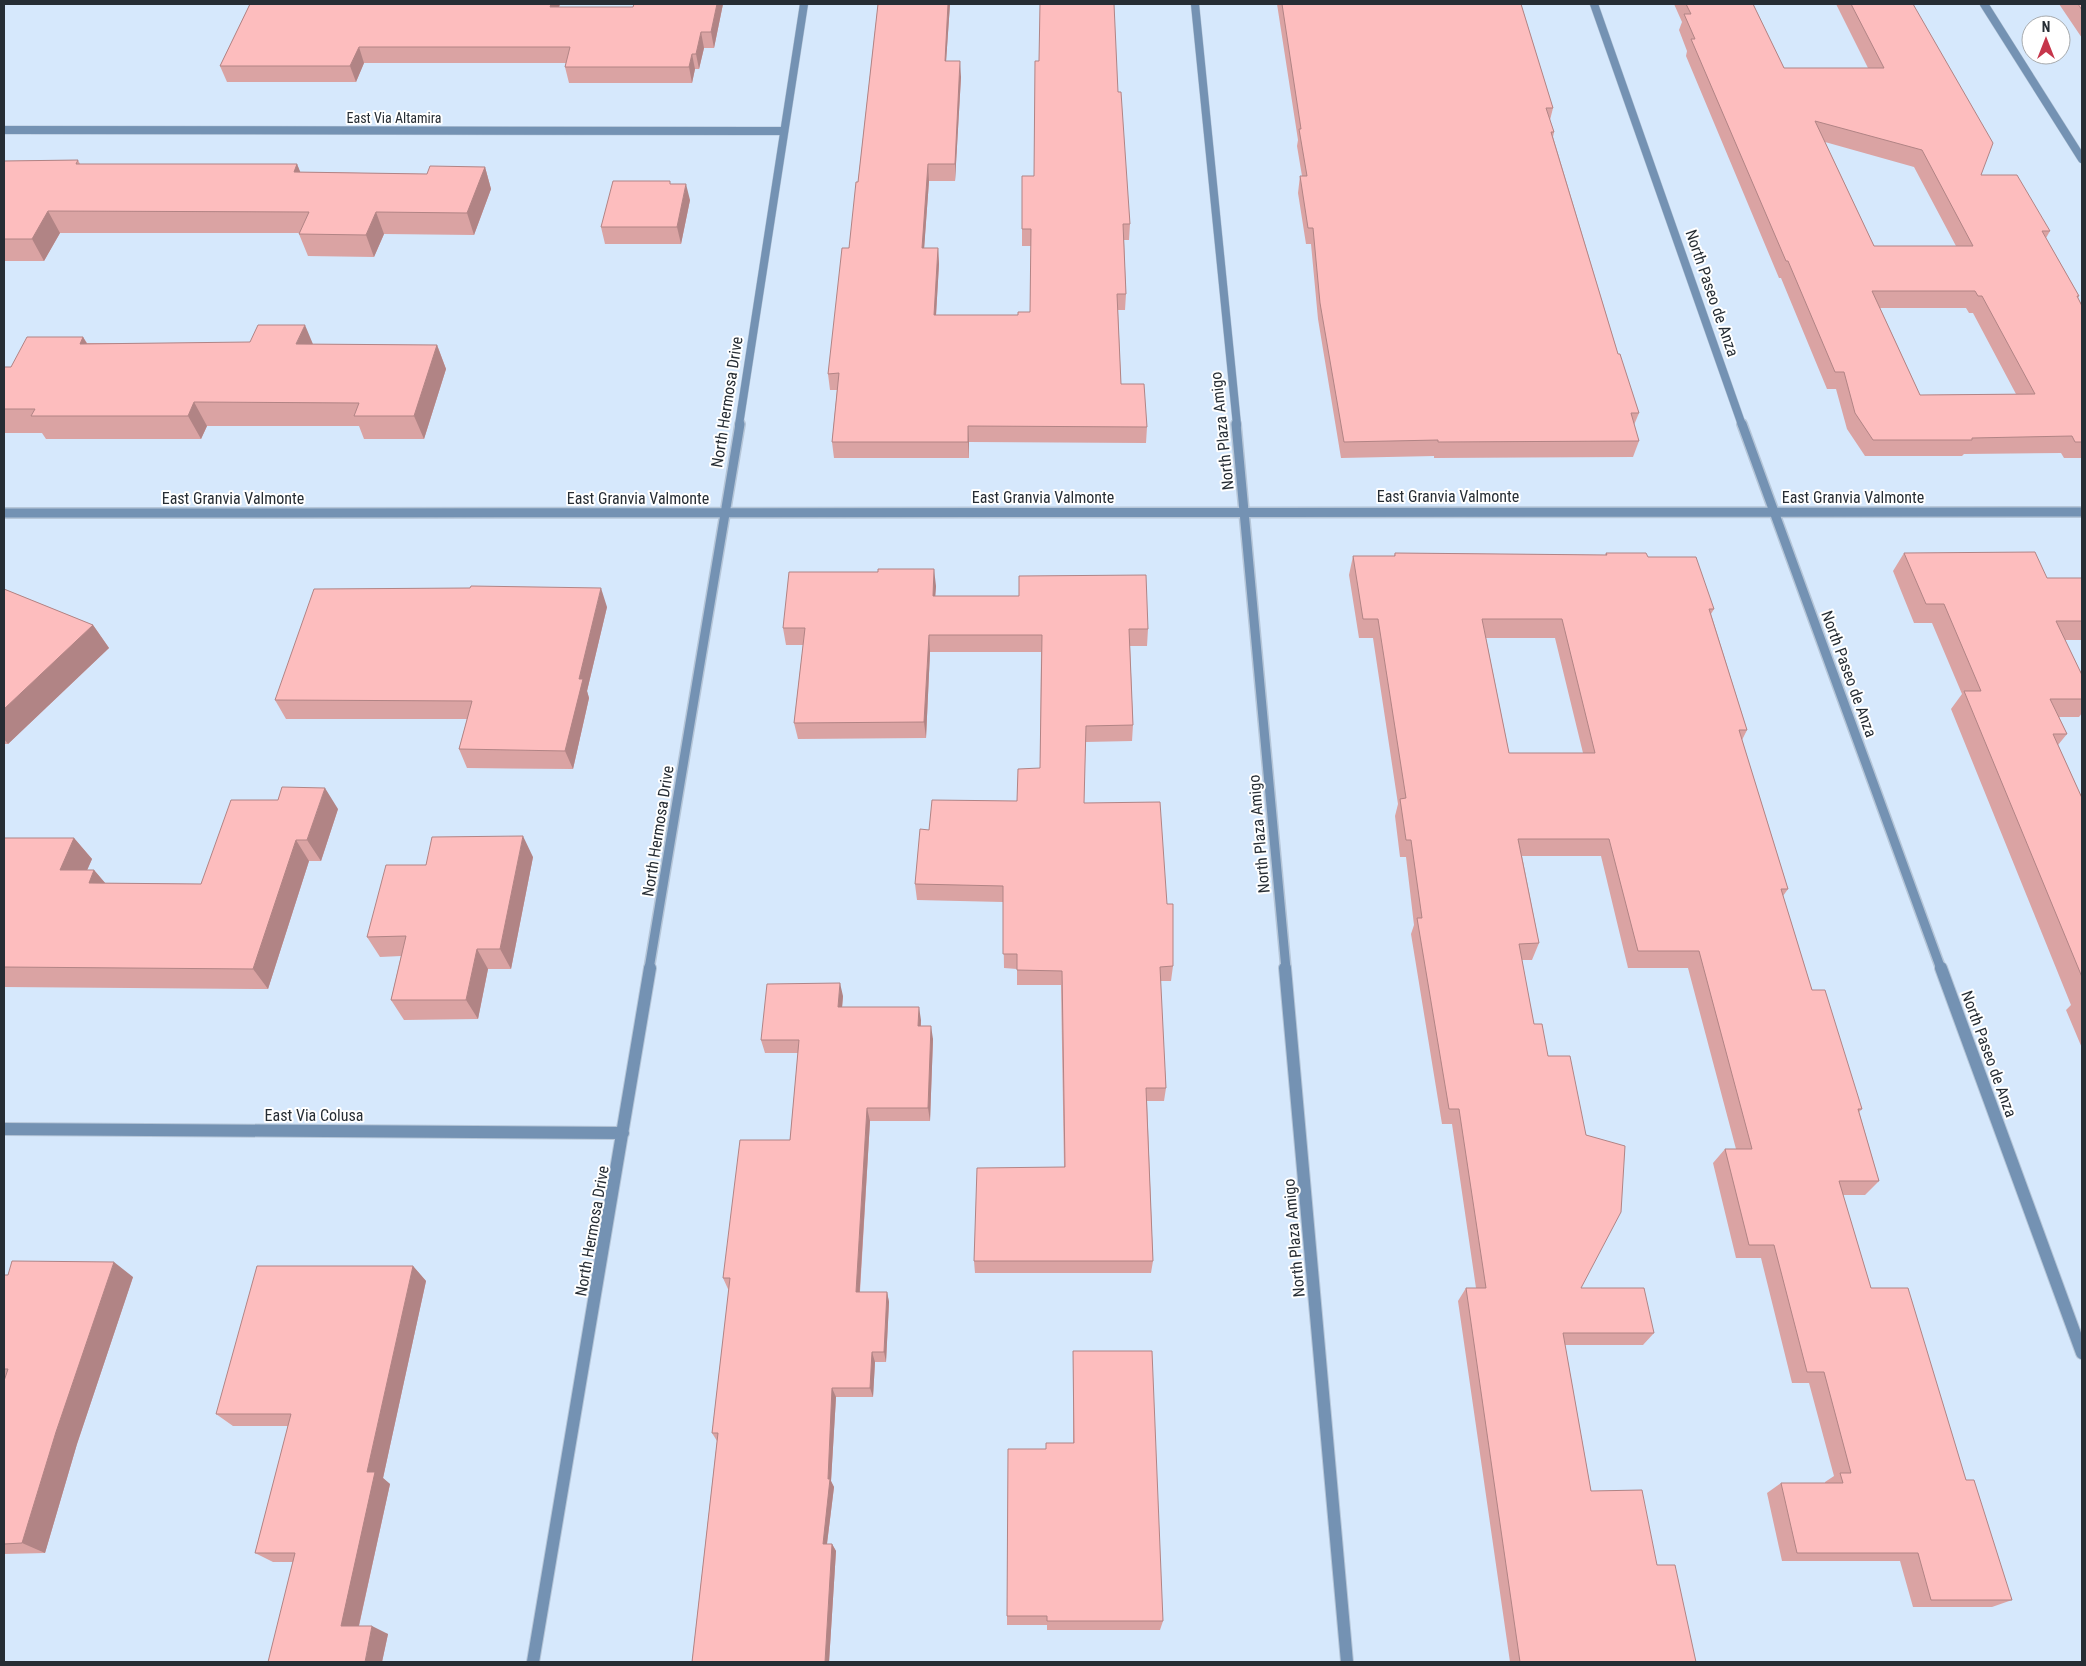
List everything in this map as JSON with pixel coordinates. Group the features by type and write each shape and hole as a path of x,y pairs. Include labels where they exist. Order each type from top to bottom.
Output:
{"street":[{"name":"North Hermosa Drive","path":"533,1662 624,1133 726,513 783,131 804,4"},
{"name":"North Plaza Amigo","path":"1195,4 1245,511 1347,1662"},
{"name":"North Paseo de Anza","path":"1594,4 1774,512 2082,1352"},
{"path":"1984,4 2082,159"},
{"name":"East Via Altamira","path":"4,130 783,131"},
{"name":"East Granvia Valmonte","path":"4,513 2082,512"},
{"name":"East Via Colusa","path":"4,1129 624,1133"}],"building":[{"path":"250,4 551,4 550,7 633,7 634,4 717,4 711,32 701,32 696,54 692,54 689,67 565,67 570,47 359,47 350,66 220,66"},
{"path":"878,4 948,4 945,61 960,61 955,164 928,164 922,248 938,248 934,315 1018,315 1018,312 1030,312 1031,229 1022,229 1022,176 1034,176 1035,61 1039,61 1040,4 1114,4 1118,92 1121,92 1130,224 1123,224 1126,294 1117,294 1121,384 1144,384 1147,427 968,426 968,442 832,442 839,373 828,374 842,248 849,248 856,182 858,182"},
{"path":"1282,4 1521,4 1553,108 1546,108 1554,132 1551,132 1618,354 1620,354 1639,413 1631,413 1639,441 1438,442 1438,440 1344,442 1320,303 1313,228 1308,228 1300,176 1307,176"},
{"path":"1686,4 1753,4 1784,68 1884,68 1851,4 1913,4 1993,143 1981,175 2017,175 2050,231 2042,231 2079,296 2077,296 2082,306 2082,442 2075,442 2072,436 1972,438 1972,440 1873,440 1855,413 1844,372 1835,372 1691,39 1695,39 1684,14 1691,14","holes":["1815,121 1922,150 1973,246 1874,246","1872,291 1975,291 1978,296 1982,296 2035,394 1920,395"]},
{"path":"78,160 76,164 297,164 294,172 427,174 430,166 485,167 467,213 376,212 366,235 299,234 309,212 48,211 32,239 4,239 4,161"},
{"path":"613,181 670,181 670,184 686,184 677,227 601,227"},
{"path":"258,325 305,325 296,344 437,345 414,416 354,416 359,403 194,402 188,416 31,416 35,409 4,409 4,367 11,367 27,337 83,337 80,344 250,342"},
{"path":"2035,552 2047,578 2082,578 2082,621 2056,621 2082,675 2082,699 2050,699 2067,734 2053,734 2082,798 2082,977 1964,691 1981,691 1944,604 1926,604 1904,553"},
{"path":"1395,553 1607,555 1606,553 1646,553 1648,557 1696,557 1714,609 1709,609 1747,730 1739,730 1788,889 1781,889 1812,990 1825,990 1862,1109 1858,1109 1879,1181 1839,1181 1871,1288 1908,1288 1966,1480 1974,1480 2012,1600 1931,1600 1918,1553 1797,1553 1781,1483 1843,1483 1840,1473 1851,1473 1824,1372 1807,1372 1774,1245 1749,1245 1725,1149 1752,1149 1699,951 1638,951 1609,839 1518,839 1539,943 1519,944 1534,1024 1542,1024 1548,1056 1570,1056 1586,1135 1625,1146 1621,1212 1581,1288 1644,1288 1654,1333 1563,1333 1591,1491 1642,1490 1657,1565 1675,1565 1696,1662 1520,1662 1466,1288 1486,1288 1459,1109 1449,1109 1417,918 1422,918 1411,840 1406,840 1400,799 1406,798 1378,619 1363,619 1353,556 1395,556","holes":["1482,619 1562,619 1595,753 1509,753"]},
{"path":"878,569 934,569 933,596 1019,596 1019,576 1146,575 1148,629 1129,629 1133,725 1086,726 1084,803 1160,802 1167,904 1173,904 1173,966 1160,967 1166,1088 1146,1088 1153,1261 974,1261 977,1168 1065,1167 1062,971 1017,970 1017,954 1003,954 1003,886 915,884 920,829 929,830 932,800 1017,801 1018,769 1040,768 1042,635 929,635 924,722 794,723 805,628 783,628 789,572 878,572"},
{"path":"471,586 601,588 579,679 583,679 565,751 459,749 472,701 275,700 314,589 470,588"},
{"path":"4,589 93,625 4,709"},
{"path":"282,787 325,788 307,840 296,840 253,969 4,967 4,838 74,838 60,870 94,870 89,883 201,884 231,800 278,800"},
{"path":"523,836 500,949 477,949 466,1000 391,1000 406,936 367,937 386,865 426,865 432,837"},
{"path":"840,983 838,1007 919,1007 918,1026 931,1026 928,1108 867,1108 856,1292 887,1292 884,1352 872,1352 870,1388 832,1388 828,1479 830,1479 823,1544 832,1544 825,1662 692,1662 718,1433 712,1433 730,1278 723,1278 740,1140 790,1140 799,1040 761,1040 767,984"},
{"path":"12,1261 114,1262 56,1432 22,1543 4,1544 4,1381 8,1369 4,1369 4,1275 8,1275"},
{"path":"257,1266 413,1266 367,1472 375,1472 341,1626 372,1626 365,1662 268,1662 295,1553 255,1553 291,1414 216,1414"},
{"path":"1073,1351 1152,1351 1163,1621 1047,1621 1047,1616 1007,1616 1008,1449 1046,1449 1046,1443 1074,1443"}]}
